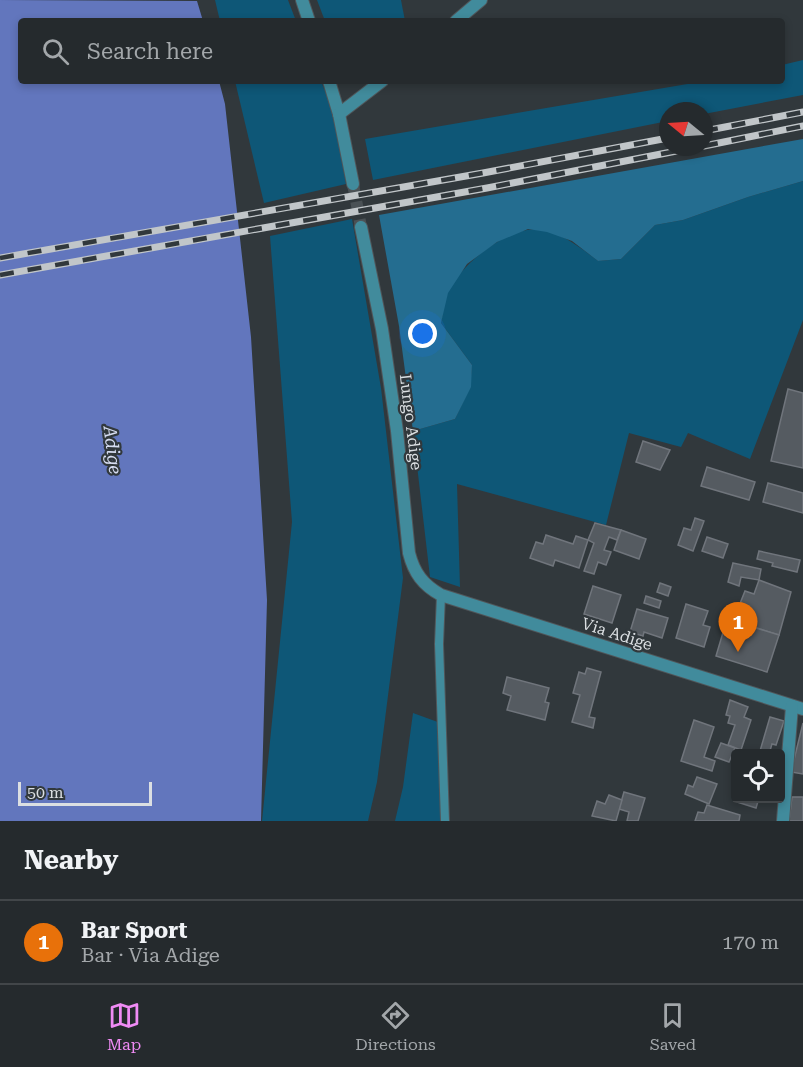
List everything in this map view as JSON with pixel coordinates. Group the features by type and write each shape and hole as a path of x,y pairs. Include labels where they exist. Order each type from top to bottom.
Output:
{"street":[{"path":"302,0 308,18"},
{"path":"460,18 482,0"},
{"path":"330,84 339,114 352,184"},
{"path":"339,114 378,84"},
{"name":"Lungo Adige","path":"361,227 382,329 395,420 409,553 413,570 424,583"},
{"name":"Via Adige","path":"424,583 441,596 797,708"},
{"path":"783,821 797,708"}],"lane":[{"path":"441,596 439,644 445,821"}],"shaded area":[{"path":"215,0 288,0 295,18 219,18"},
{"path":"317,0 401,0 404,18 324,18"},
{"path":"803,60 803,95 713,112 713,102 659,102 659,123 373,180 365,139 687,84 785,84 785,64"},
{"path":"236,84 322,84 333,110 346,184 264,203"},
{"path":"803,139 803,181 683,220 655,225 621,259 598,261 572,241 547,232 528,229 497,242 467,264 448,293 441,323 472,365 471,387 455,419 413,431 399,326 379,215"},
{"path":"803,181 803,320 750,459 688,433 681,447 629,433 606,525 457,484 460,587 430,577 413,431 455,419 470,387 472,365 441,323 448,291 471,262 504,238 536,229 565,238 598,261 621,259 655,225 683,220"},
{"path":"352,219 381,388 403,578 377,782 368,821 262,821 292,522 270,236"},
{"path":"413,713 446,725 445,821 395,821 403,787"}],"water":[{"name":"Adige","path":"0,0 197,1 202,18 18,18 18,84 220,84 225,104 251,337 267,600 261,821 0,821"}],"building":[{"path":"788,389 803,393 803,468 771,461"},
{"path":"643,441 670,450 660,470 636,462"},
{"path":"707,467 755,482 749,500 701,486"},
{"path":"768,483 803,493 803,513 763,502"},
{"path":"695,518 704,521 693,551 678,545 684,528 691,530"},
{"path":"595,523 621,530 617,540 609,537 604,550 611,552 606,565 598,562 594,574 584,571 594,543 588,540"},
{"path":"621,530 646,539 639,559 614,550"},
{"path":"546,535 573,544 576,536 588,540 579,568 555,560 553,566 530,558 536,542 543,544"},
{"path":"707,537 728,544 723,558 702,551"},
{"path":"759,551 800,560 797,572 772,566 773,563 757,559"},
{"path":"733,563 761,569 759,580 741,577 739,586 728,582"},
{"path":"759,580 791,592 779,635 727,619 733,604 739,606 745,591 754,594"},
{"path":"660,583 671,587 668,596 657,592"},
{"path":"593,586 621,595 612,623 584,614"},
{"path":"646,596 661,601 659,608 644,603"},
{"path":"686,604 708,611 703,625 710,627 704,647 676,638"},
{"path":"637,609 668,618 662,638 644,632 643,636 630,632"},
{"path":"727,619 779,635 767,672 716,656"},
{"path":"587,668 601,672 589,717 595,718 593,728 572,722 580,695 573,693 579,672 585,674"},
{"path":"507,677 549,688 545,702 549,703 545,720 507,710 511,696 503,693"},
{"path":"730,700 748,707 744,717 751,720 741,749 728,745 735,725 728,723 730,716 726,715"},
{"path":"770,717 784,721 776,745 772,744 770,749 761,749"},
{"path":"694,720 714,727 704,757 715,761 712,771 681,761"},
{"path":"803,723 803,774 791,772"},
{"path":"721,743 735,748 731,749 729,762 715,757"},
{"path":"697,777 717,784 709,804 685,794 688,785 693,787"},
{"path":"624,792 645,798 638,821 627,821 629,812 619,809"},
{"path":"609,795 622,800 616,821 592,816 597,801 605,804"},
{"path":"792,797 803,797 803,821 789,821"},
{"path":"740,803 758,803 756,808"},
{"path":"707,805 740,815 739,821 695,821 698,812 704,813"}],"tunnel":[{"path":"353,184 361,227"}],"railway":[{"path":"713,129 803,112"},
{"path":"713,144 803,126"},
{"path":"0,258 659,140"},
{"path":"0,275 487,188 659,154"}],"place":[{"name":"Bar Sport","path":"738,652"}]}
